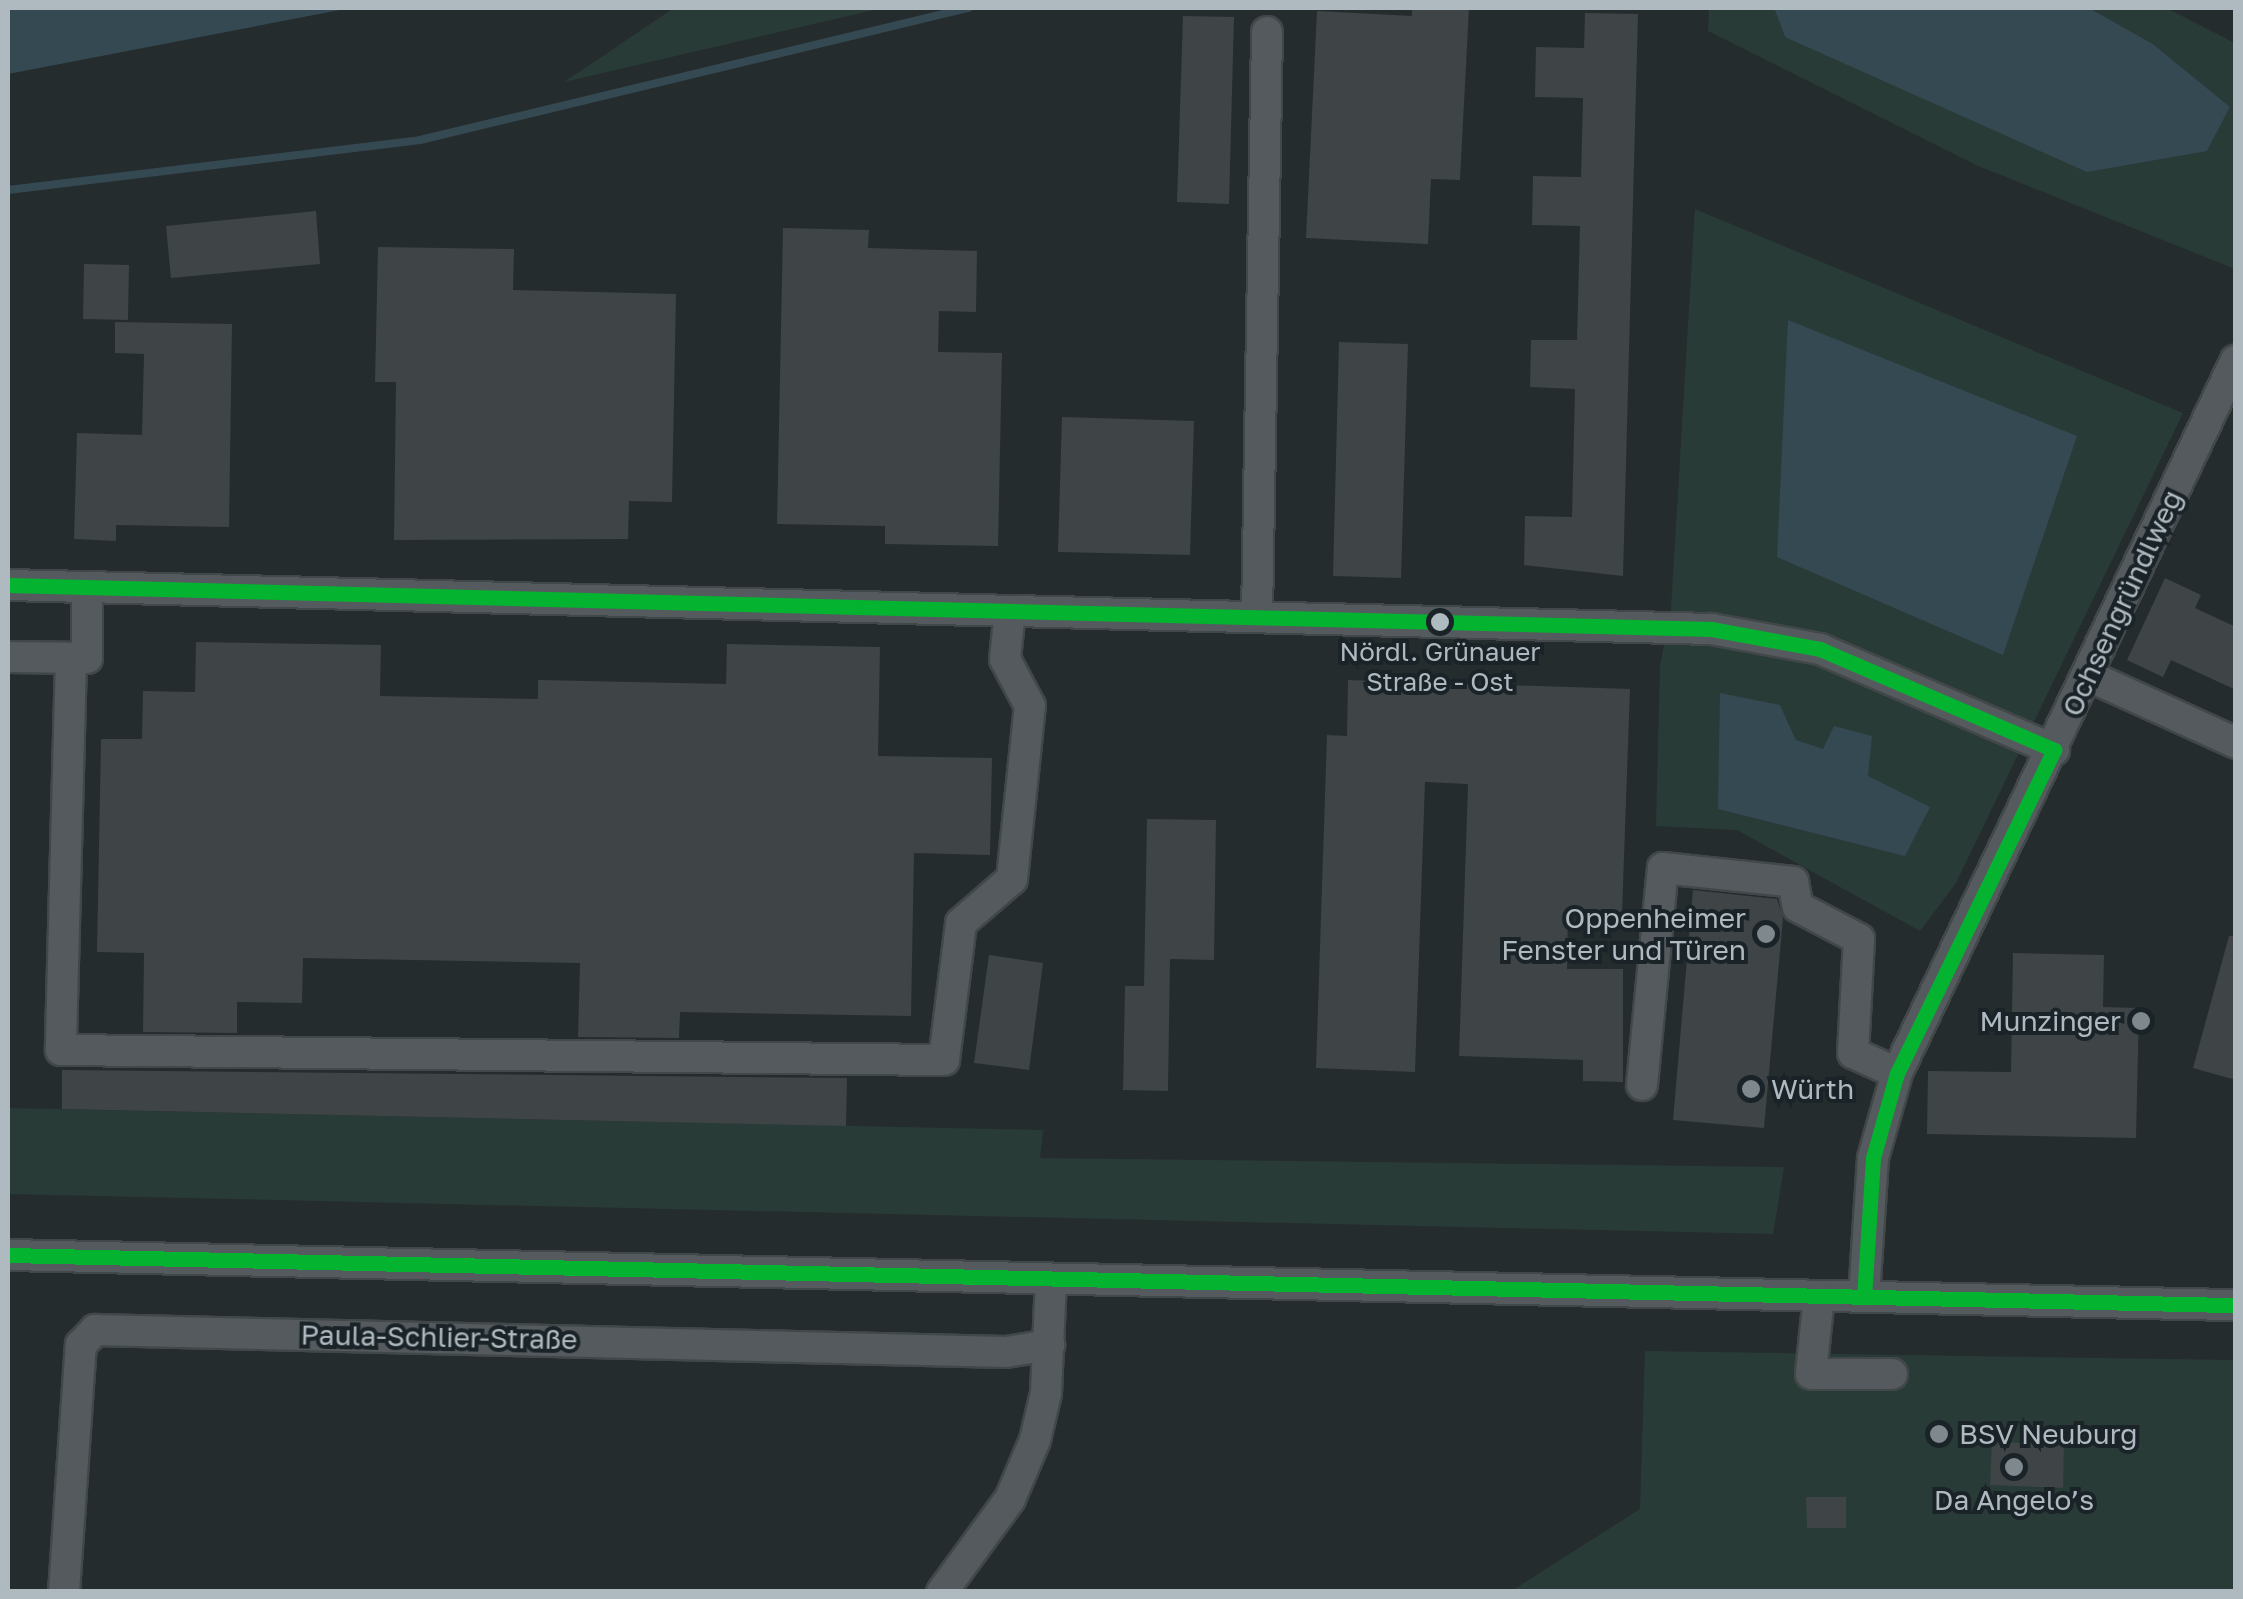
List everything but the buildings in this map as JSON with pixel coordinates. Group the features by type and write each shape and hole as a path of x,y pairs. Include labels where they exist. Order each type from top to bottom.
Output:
{"street":[{"path":"1257,617 1267,32"},
{"name":"Ochsengründlweg","path":"1864,1297 1872,1158 1897,1072 2054,750 2236,360"},
{"path":"8,585 1711,629 1820,649 2054,750"},
{"path":"8,657 87,658 88,587"},
{"path":"71,659 61,1050 944,1060 961,922 1012,880 1030,706 1005,659 1010,611"},
{"path":"2089,676 2236,743"},
{"path":"1642,1085 1663,868 1793,882 1798,907 1859,938 1853,1052 1897,1072"},
{"path":"8,1255 2236,1304"},
{"path":"942,1592 1010,1499 1035,1440 1049,1344 1051,1279"},
{"path":"1819,1296 1811,1374 1892,1374"},
{"name":"Paula-Schlier-Straße","path":"64,1592 82,1345 95,1330 1006,1352 1049,1344"}],"green space":[{"path":"674,8 882,8 564,82"},
{"path":"1709,8 1774,8 1785,37 2207,151 2230,107 2153,44 2089,8 2166,8 2235,43 2235,269 1976,165 1708,31"},
{"path":"1695,209 2183,413 1956,883 1920,931 1737,830 1656,826 1660,666 1671,609","holes":["1780,705 1796,740 1867,776 1718,809"]},
{"path":"8,1108 1043,1130 1040,1158 1784,1167 1773,1234 8,1194"},
{"name":"BSV Neuburg","path":"1645,1351 2235,1360 2235,1591 1510,1592 1640,1509"}],"water":[{"path":"8,8 350,8 8,74"},
{"path":"1774,8 2089,8 2153,44 2230,107 2207,151 2087,172 1785,37"},
{"path":"1788,320 2077,436 2003,655 1777,557"},
{"path":"1720,693 1780,705 1796,740 1823,749 1834,726 1872,736 1868,776 1930,807 1905,856 1718,809"}],"waterway":[{"path":"8,190 420,140 968,8"}],"transit line":[{"path":"8,585 1711,629 1820,649 2054,750 1897,1073 1873,1158 1864,1297"},
{"path":"8,1255 2236,1305"}],"place":[{"name":"Nördl. Grünauer Straße - Ost","path":"1440,622"},
{"name":"Oppenheimer Fenster und Türen","path":"1766,934"},
{"name":"Munzinger","path":"2141,1021"},
{"name":"Würth","path":"1751,1089"},
{"name":"BSV Neuburg","path":"1939,1434"},
{"name":"Da Angelo’s","path":"2014,1467"}]}
